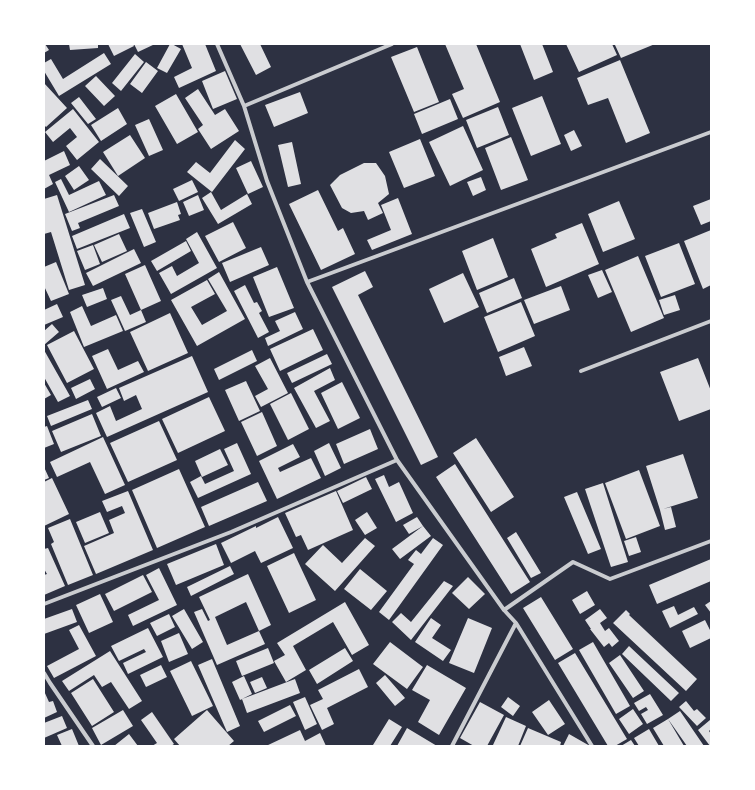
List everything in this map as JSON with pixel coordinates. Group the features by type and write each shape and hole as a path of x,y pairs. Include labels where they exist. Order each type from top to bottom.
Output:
{"street":[{"path":"217,44 244,106 268,181 307,282 397,460 504,610 516,623 592,746"},
{"path":"244,106 392,44"},
{"path":"307,282 711,132"},
{"path":"581,371 711,321"},
{"path":"44,604 231,532 397,460"},
{"path":"504,610 574,562 610,579 711,541"},
{"path":"452,746 516,623"},
{"path":"44,672 93,746"}],"building":[{"path":"44,44 49,50 44,53"},
{"path":"69,44 98,44 98,48 70,50"},
{"path":"108,44 133,44 134,46 114,56"},
{"path":"134,44 155,44 138,52"},
{"path":"170,44 181,49 167,73 157,68"},
{"path":"182,44 205,44 216,71 179,88 174,77 192,68"},
{"path":"240,44 260,44 271,67 256,75"},
{"path":"445,44 476,44 500,102 463,118 452,94 464,89"},
{"path":"520,44 542,44 553,72 534,80"},
{"path":"566,44 612,44 617,55 579,72"},
{"path":"655,44 621,58 615,45"},
{"path":"417,47 439,102 414,112 391,57"},
{"path":"104,53 111,64 59,96 44,71 44,63 51,59 63,79"},
{"path":"135,54 144,62 121,91 112,83"},
{"path":"620,60 650,133 626,143 608,98 588,105 577,78"},
{"path":"146,62 158,71 142,93 130,84"},
{"path":"225,71 237,99 213,109 202,81"},
{"path":"96,76 115,96 104,106 85,86"},
{"path":"44,83 67,108 46,127 44,125"},
{"path":"198,89 215,115 225,109 239,131 211,149 198,129 203,125 185,98"},
{"path":"300,92 308,113 274,127 265,105"},
{"path":"176,94 198,132 177,144 155,106"},
{"path":"542,96 561,144 531,156 512,108"},
{"path":"79,97 96,119 88,124 71,103"},
{"path":"450,99 458,119 422,134 414,114"},
{"path":"498,107 509,135 477,148 466,120"},
{"path":"118,108 127,124 101,141 91,125"},
{"path":"73,109 99,142 77,160 66,146 77,137 70,128 53,142 45,132"},
{"path":"149,119 163,150 149,156 135,125"},
{"path":"463,126 483,170 450,186 429,142"},
{"path":"574,130 582,146 571,151 564,135"},
{"path":"130,135 145,158 118,176 103,152"},
{"path":"511,137 528,180 501,190 485,148"},
{"path":"420,139 435,176 404,188 389,152"},
{"path":"235,140 245,149 212,192 187,172 196,162 210,173"},
{"path":"292,142 301,184 288,187 278,145"},
{"path":"64,151 70,165 49,175 53,184 44,189 44,161"},
{"path":"100,159 128,186 119,196 91,169"},
{"path":"251,161 263,187 248,194 236,168"},
{"path":"364,163 376,163 385,176 389,194 378,203 383,213 368,220 364,211 351,213 342,208 330,185 340,175"},
{"path":"79,166 89,180 74,190 65,176"},
{"path":"481,177 486,190 473,196 467,182"},
{"path":"61,179 69,195 99,181 106,195 69,212 55,182"},
{"path":"192,180 198,192 179,201 173,189"},
{"path":"318,190 338,231 343,228 355,254 321,270 289,204"},
{"path":"211,192 221,210 247,194 252,204 218,224 202,198"},
{"path":"57,195 85,285 69,290 51,232 44,234 44,199"},
{"path":"114,195 119,206 78,223 80,228 72,231 65,214"},
{"path":"198,195 204,210 189,216 183,202"},
{"path":"398,198 412,234 372,250 367,240 391,230 381,205"},
{"path":"711,199 711,221 701,225 693,206"},
{"path":"619,201 635,239 603,252 588,214"},
{"path":"177,202 181,214 178,215 180,220 154,229 148,213"},
{"path":"142,209 156,242 144,247 130,213"},
{"path":"124,214 130,228 77,249 72,236"},
{"path":"233,222 246,248 219,262 205,236"},
{"path":"582,223 599,264 546,287 531,249 557,238 555,234"},
{"path":"711,230 711,285 703,289 684,241"},
{"path":"197,232 217,268 171,294 159,273 172,266 177,276 199,263 186,239"},
{"path":"119,234 127,251 102,262 94,245"},
{"path":"493,238 508,277 477,290 462,251"},
{"path":"186,241 191,251 157,271 151,261"},
{"path":"679,243 695,284 661,297 645,256"},
{"path":"93,245 100,264 85,270 77,251"},
{"path":"261,247 269,265 230,282 222,263"},
{"path":"134,249 141,263 93,286 86,273"},
{"path":"638,256 664,318 631,332 605,270"},
{"path":"56,262 69,294 51,301 44,286 44,267"},
{"path":"145,265 161,301 141,310 125,274"},
{"path":"277,267 294,308 269,317 253,277"},
{"path":"602,270 612,292 598,298 588,275"},
{"path":"365,271 373,287 358,295 438,457 421,465 332,287"},
{"path":"219,272 245,319 197,346 171,300 207,280 215,294 191,307 202,325 227,311 208,279"},
{"path":"463,273 479,307 444,323 429,289"},
{"path":"514,278 522,298 487,313 479,293"},
{"path":"245,285 254,303 257,302 262,311 259,313 269,332 258,338 234,291"},
{"path":"561,286 570,310 534,324 524,300"},
{"path":"103,288 107,299 87,307 82,295"},
{"path":"675,295 680,310 664,315 659,300"},
{"path":"121,296 130,315 141,310 146,322 125,331 111,300"},
{"path":"521,302 535,336 498,352 484,317"},
{"path":"57,304 63,317 44,325 44,310"},
{"path":"82,306 91,326 116,315 123,331 84,347 70,312"},
{"path":"295,312 303,329 268,346 265,338 280,331 275,321"},
{"path":"170,313 188,353 148,371 130,332"},
{"path":"52,324 59,332 44,345 44,331"},
{"path":"313,329 323,350 280,371 270,349"},
{"path":"74,331 94,369 67,383 47,345"},
{"path":"524,347 532,366 506,376 499,357"},
{"path":"108,349 118,370 138,361 144,372 107,389 92,356"},
{"path":"44,350 70,396 58,402 44,377"},
{"path":"252,350 257,361 219,380 214,369"},
{"path":"327,354 332,364 292,383 287,373"},
{"path":"192,356 208,392 107,437 96,413 110,406 116,421 142,409 136,395 124,401 119,388"},
{"path":"270,358 288,393 261,407 255,396 268,389 255,366"},
{"path":"698,358 711,391 711,409 679,421 660,372"},
{"path":"330,368 335,380 314,391 330,421 316,428 294,388"},
{"path":"90,379 95,389 76,399 71,388"},
{"path":"246,381 260,411 239,421 225,390"},
{"path":"342,382 360,418 338,429 321,393"},
{"path":"44,383 51,395 44,399"},
{"path":"116,388 121,398 102,407 97,397"},
{"path":"291,393 309,429 288,440 270,404"},
{"path":"209,397 225,431 178,453 162,419"},
{"path":"88,400 92,409 51,426 47,416"},
{"path":"262,412 277,446 257,456 241,422"},
{"path":"92,414 101,436 61,452 52,431"},
{"path":"159,421 177,460 128,482 110,443"},
{"path":"47,426 54,444 44,448 44,427"},
{"path":"370,429 378,449 344,464 336,444"},
{"path":"103,437 125,485 105,494 90,462 57,477 50,462"},
{"path":"476,438 514,497 491,512 453,453"},
{"path":"237,443 251,474 198,498 190,482 201,476 205,484 234,471 224,449"},
{"path":"329,443 341,468 325,476 314,451"},
{"path":"293,444 300,457 278,468 280,472 311,458 321,478 277,499 259,461"},
{"path":"220,449 228,465 202,477 195,461"},
{"path":"683,454 698,498 663,509 671,507 676,527 665,530 646,466"},
{"path":"455,464 530,582 511,594 436,477"},
{"path":"44,467 49,478 44,480"},
{"path":"179,469 205,527 157,548 132,490"},
{"path":"639,470 660,526 626,539 605,483"},
{"path":"384,475 389,487 399,482 413,513 396,522 375,479"},
{"path":"366,477 372,489 343,503 337,491"},
{"path":"52,478 69,514 44,526 44,482"},
{"path":"258,482 267,501 209,526 201,507"},
{"path":"603,483 628,562 611,567 585,489"},
{"path":"128,491 153,550 96,574 84,546 114,533 109,520 125,513 122,506 107,512 102,501"},
{"path":"336,491 353,530 308,550 301,535 296,537 285,513"},
{"path":"577,492 601,549 588,554 564,497"},
{"path":"100,512 109,533 85,543 76,522"},
{"path":"367,512 377,528 365,535 355,520"},
{"path":"278,517 293,548 261,563 255,551 231,563 221,543"},
{"path":"417,517 423,526 409,534 403,525"},
{"path":"70,519 93,575 68,585 51,544 54,542 48,528"},
{"path":"423,526 431,536 400,559 392,549"},
{"path":"516,532 541,573 531,578 507,538"},
{"path":"636,537 641,552 629,556 624,541"},
{"path":"365,538 375,546 335,591 305,564 323,545 342,563"},
{"path":"433,538 443,545 389,620 379,612 414,564 408,560 416,550 421,554"},
{"path":"216,544 224,565 176,585 167,564"},
{"path":"48,548 65,586 44,595 44,575 47,574 44,569 44,549"},
{"path":"294,553 316,600 289,613 267,566"},
{"path":"711,559 711,581 657,604 649,585"},
{"path":"230,566 234,574 191,596 187,587"},
{"path":"159,568 177,605 133,626 128,615 159,600 146,575"},
{"path":"360,569 387,591 371,610 344,589"},
{"path":"248,574 271,625 259,631 265,644 217,665 194,612 202,609 208,621 210,620 199,597","holes":["246,602 259,631 227,645 215,617"]},
{"path":"143,575 152,592 114,611 105,594"},
{"path":"468,577 485,594 469,609 452,593"},
{"path":"444,581 453,586 411,640 392,622 401,613 411,622"},
{"path":"587,591 595,605 580,614 572,600"},
{"path":"100,594 113,622 89,633 76,605"},
{"path":"541,597 573,649 555,660 523,608"},
{"path":"711,601 711,613 705,605"},
{"path":"345,602 369,645 352,655 333,622 293,646 306,670 286,682 274,661 285,655 277,643"},
{"path":"674,606 678,615 694,607 698,614 670,628 662,611"},
{"path":"72,609 77,622 44,634 44,619"},
{"path":"184,609 203,642 192,649 172,616"},
{"path":"600,609 607,618 600,623 605,631 609,628 619,641 612,647 609,643 604,647 585,620"},
{"path":"626,610 630,614 629,615 697,679 686,691 613,623"},
{"path":"169,614 175,627 157,636 150,623"},
{"path":"431,618 441,625 432,638 451,650 443,661 415,642"},
{"path":"468,618 492,628 474,673 449,663"},
{"path":"705,620 711,632 711,638 690,648 682,631"},
{"path":"79,625 96,656 54,678 47,666 79,649 69,630"},
{"path":"148,628 163,657 128,674 123,663 146,652 144,649 119,661 111,646"},
{"path":"179,633 188,654 169,662 161,641"},
{"path":"390,642 423,667 407,689 373,664"},
{"path":"593,642 630,706 616,714 579,650"},
{"path":"629,646 679,693 671,701 622,654"},
{"path":"268,648 274,663 242,676 236,661"},
{"path":"345,648 353,661 317,684 309,670"},
{"path":"110,651 142,701 129,709 111,682 102,687 94,675 69,691 62,681"},
{"path":"575,653 627,739 615,746 608,746 558,663"},
{"path":"620,655 644,691 633,698 609,663"},
{"path":"212,659 240,726 227,732 198,665"},
{"path":"191,661 213,706 192,716 170,671"},
{"path":"161,665 167,677 146,687 140,675"},
{"path":"427,665 466,688 439,735 418,722 430,700 412,690"},
{"path":"359,669 368,687 327,708 334,724 322,730 310,705 323,699 318,690"},
{"path":"385,675 405,698 395,706 376,683"},
{"path":"244,676 252,694 240,700 232,682"},
{"path":"262,677 267,688 255,693 250,682"},
{"path":"93,679 114,712 92,726 71,693"},
{"path":"295,679 300,693 247,713 242,699"},
{"path":"44,691 49,702 53,701 57,712 44,718"},
{"path":"650,694 663,715 647,724 641,714 648,710 646,707 639,711 634,703"},
{"path":"305,697 317,724 305,730 293,702"},
{"path":"508,697 520,706 513,716 501,707"},
{"path":"549,700 565,724 548,735 532,712"},
{"path":"686,701 694,711 697,709 706,718 697,726 679,707"},
{"path":"480,702 504,715 487,746 474,746 460,738"},
{"path":"290,705 296,716 264,732 258,721"},
{"path":"633,709 643,724 629,734 619,719"},
{"path":"123,710 133,726 101,745 92,728"},
{"path":"207,710 234,741 228,746 180,746 174,739"},
{"path":"680,711 704,746 687,746 668,719"},
{"path":"152,712 174,744 171,746 152,746 157,743 141,720"},
{"path":"62,716 67,728 44,738 44,723"},
{"path":"506,717 526,726 518,746 494,746 493,745"},
{"path":"389,719 402,727 390,746 373,745"},
{"path":"668,719 684,746 664,746 653,728"},
{"path":"710,720 711,729 709,731 711,734 711,746 698,730"},
{"path":"407,728 437,746 397,746"},
{"path":"528,728 561,742 560,746 520,746"},
{"path":"72,729 79,746 62,746 57,735"},
{"path":"649,729 659,746 639,746 634,738"},
{"path":"300,730 305,741 320,733 326,746 266,746"},
{"path":"129,734 138,746 114,746"},
{"path":"569,734 590,746 563,746"},
{"path":"631,740 635,746 621,746"}]}
